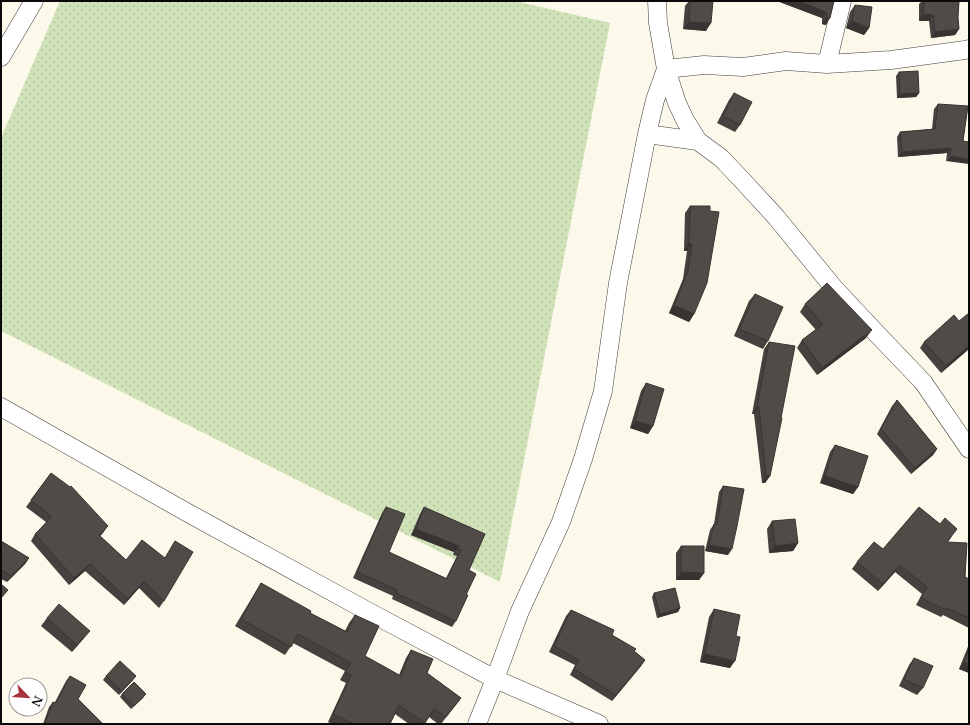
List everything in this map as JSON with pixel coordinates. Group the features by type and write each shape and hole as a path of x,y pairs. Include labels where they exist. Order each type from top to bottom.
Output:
{"street":[{"path":"1,57 34,1"},
{"path":"657,1 658,22 666,69 684,120 698,141 721,158 742,180 776,217 834,288 923,382 969,449"},
{"path":"827,64 842,1"},
{"path":"666,69 704,65 743,66 786,61 827,64 891,60 969,49"},
{"path":"477,724 520,610 561,522 583,459 603,391 618,283 647,134 655,100 666,69"},
{"path":"647,134 698,141"},
{"path":"1,407 188,513 364,610 495,679 599,724"}],"green space":[{"path":"60,1 515,1 610,23 500,582 1,331 1,138"}],"building":[{"path":"690,1 713,1 711,23 689,22"},
{"path":"799,1 834,1 830,18 827,17 826,12"},
{"path":"924,1 959,1 959,29 935,32 933,15 923,14"},
{"path":"855,5 872,7 869,28 852,21"},
{"path":"918,71 919,93 900,94 899,72"},
{"path":"734,93 752,102 740,125 723,116"},
{"path":"938,104 968,106 963,141 969,142 969,159 950,156 951,148 902,152 900,132 935,129"},
{"path":"690,206 710,206 710,211 719,212 707,283 694,314 674,305 688,271 692,244 689,243"},
{"path":"827,283 872,330 822,368 802,340 823,324 805,304"},
{"path":"755,294 783,307 768,341 739,329"},
{"path":"969,313 969,346 946,366 924,342 954,315 959,321"},
{"path":"769,342 795,346 770,476 766,476 759,407 757,407"},
{"path":"646,383 664,389 653,426 635,421"},
{"path":"897,400 937,449 915,468 881,429"},
{"path":"835,445 868,456 858,487 825,476"},
{"path":"51,473 70,487 71,486 108,526 99,535 126,560 142,540 165,558 175,541 193,552 164,601 144,581 128,599 90,564 74,578 35,534 50,519 49,518 51,516 31,500"},
{"path":"723,486 744,489 732,549 709,545 714,524 717,525"},
{"path":"386,507 405,514 389,552 447,579 461,550 458,549 459,546 416,529 424,507 485,534 469,570 476,574 456,621 396,593 397,590 357,572"},
{"path":"919,507 940,524 945,518 957,529 947,542 967,543 965,577 969,579 969,618 947,608 946,610 921,598 927,587 900,565 883,584 857,562 874,542 883,549"},
{"path":"795,519 798,543 775,546 772,521"},
{"path":"1,541 29,558 11,576 1,570"},
{"path":"681,546 704,546 704,573 681,572"},
{"path":"261,583 311,611 310,613 347,632 355,615 379,626 365,656 401,676 411,650 433,659 427,673 461,698 446,717 434,709 425,723 399,705 390,724 354,724 333,714 351,675 345,672 351,663 298,634 291,647 241,619"},
{"path":"1,584 8,590 1,598"},
{"path":"675,588 680,608 660,614 654,593"},
{"path":"59,604 90,631 77,645 47,618"},
{"path":"714,609 740,615 736,636 740,637 735,661 705,654"},
{"path":"571,610 614,630 612,635 636,649 634,651 645,660 616,695 574,669 579,660 554,646"},
{"path":"969,649 969,664 964,662"},
{"path":"914,658 933,666 923,688 904,679"},
{"path":"120,661 136,676 122,691 106,676"},
{"path":"70,676 86,685 78,699 103,724 45,723 53,702 56,703"},
{"path":"134,682 146,694 134,706 122,694"}]}
